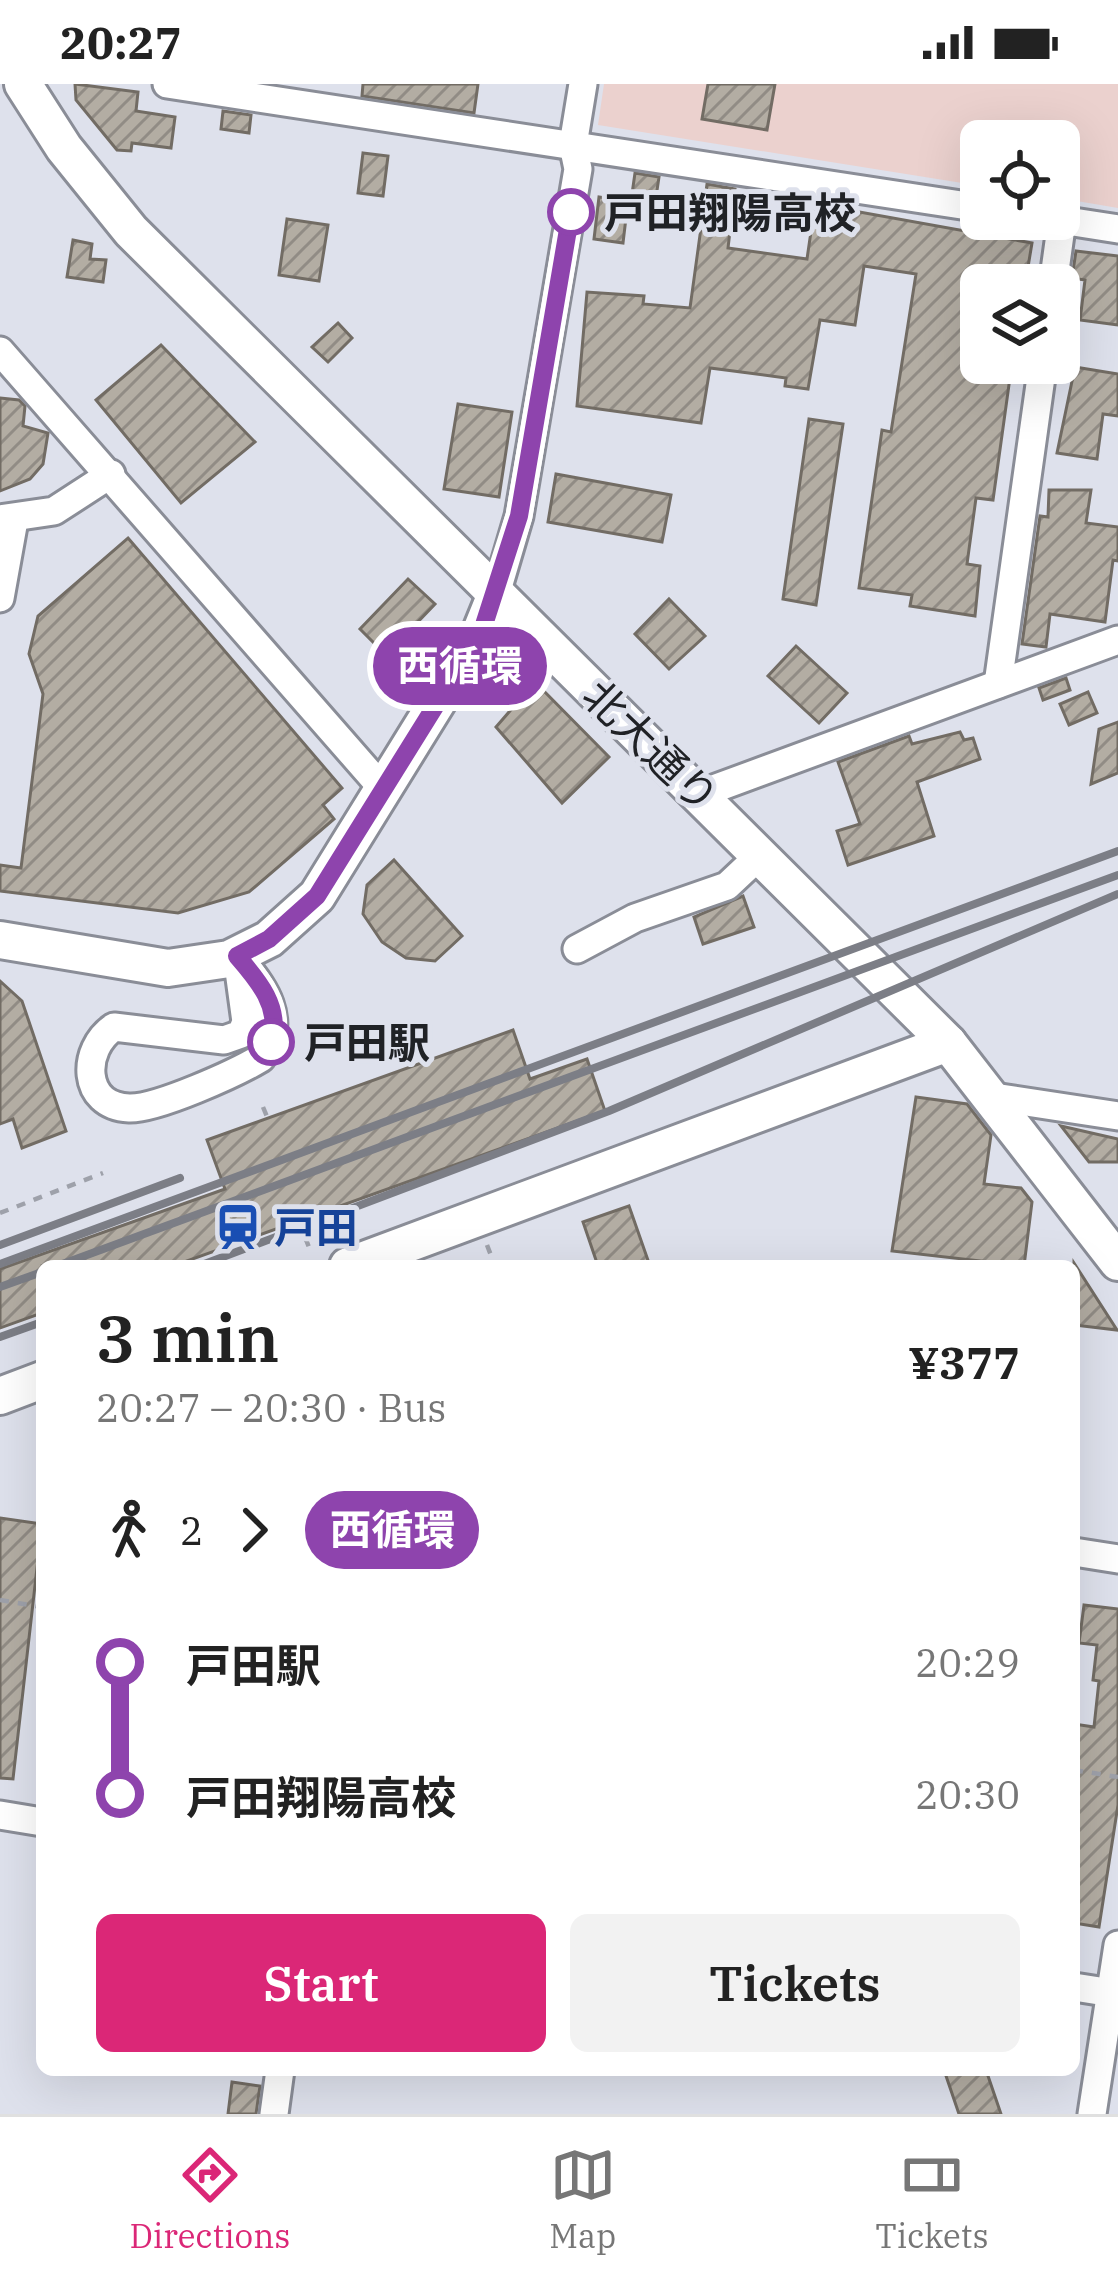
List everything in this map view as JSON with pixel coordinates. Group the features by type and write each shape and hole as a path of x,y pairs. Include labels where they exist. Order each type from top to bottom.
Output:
{"street":[{"name":"北大通り","path":"22,84 131,231 947,1043 994,1097 1118,1262"},
{"path":"167,84 960,205"},
{"path":"0,940 168,968 237,956 303,912 482,631 496,594 519,516 578,169 573,145 583,84"},
{"path":"1080,223 1118,229"},
{"path":"0,351 384,790"},
{"path":"998,684 1039,384"},
{"path":"0,598 7,520 54,511 111,474"},
{"path":"700,794 1118,640"},
{"path":"577,950 635,918 727,886 761,854"},
{"path":"237,956 262,984 274,1022 261,1058 145,1106 118,1106 105,1100 95,1089 88,1061 102,1035 114,1027 224,1040 241,1034 246,1022 237,956"},
{"path":"405,1255 947,1043"},
{"path":"994,1097 1118,1116"},
{"path":"1080,1553 1118,1558"},
{"path":"0,1815 36,1821"},
{"path":"1092,2114 1118,1945"},
{"path":"1080,1988 1114,1993"},
{"path":"274,2114 279,2076"}],"path":[{"path":"263,1107 268,1119"},
{"path":"0,1213 104,1172"},
{"path":"299,1221 310,1250"},
{"path":"0,1600 36,1605"},
{"path":"1080,1771 1118,1777"}],"shaded area":[{"path":"604,84 1118,84 1118,208 1080,202 1080,120 960,120 960,183 598,125"}],"building":[{"path":"75,84 138,92 136,111 175,117 171,148 132,143 131,151 117,150 76,100"},
{"path":"363,84 478,84 474,113 362,96"},
{"path":"708,84 775,84 767,130 702,119"},
{"path":"223,111 251,115 249,133 221,129"},
{"path":"363,153 388,156 383,196 358,193"},
{"path":"635,173 659,177 656,197 632,194"},
{"path":"707,184 735,189 728,248 807,259 815,204 960,230 960,240 1032,243 1028,264 960,264 960,384 1009,384 993,500 976,498 967,564 980,566 975,616 910,606 912,595 859,588 882,430 891,432 916,274 864,266 855,325 820,320 808,389 785,386 786,378 710,368 701,423 577,406 587,292 644,296 643,304 690,308"},
{"path":"599,197 628,201 623,243 594,239"},
{"path":"287,219 328,225 319,281 279,275"},
{"path":"73,240 92,244 90,259 106,260 103,282 67,277"},
{"path":"1076,251 1118,256 1118,325 1080,320 1085,280 1080,279 1080,264 1074,264"},
{"path":"338,323 352,338 328,362 312,347"},
{"path":"161,345 255,442 181,503 96,400"},
{"path":"1080,368 1118,374 1118,416 1103,414 1097,459 1057,453 1071,384 1080,384"},
{"path":"0,398 19,400 25,406 23,426 48,433 43,464 30,479 0,491"},
{"path":"458,404 512,412 499,497 444,489"},
{"path":"809,419 843,424 816,605 783,599"},
{"path":"556,474 671,495 662,542 548,522"},
{"path":"1049,490 1091,490 1086,523 1118,527 1118,561 1113,560 1105,622 1050,614 1046,647 1022,644 1040,516 1048,517"},
{"path":"128,538 342,788 323,805 334,819 249,892 178,913 0,891 0,865 21,868 43,694 29,654 38,616"},
{"path":"408,579 435,604 386,655 360,629"},
{"path":"669,599 705,636 669,669 635,634"},
{"path":"796,646 847,693 819,723 768,676"},
{"path":"1066,678 1070,690 1043,700 1039,688"},
{"path":"535,682 609,757 562,803 496,727"},
{"path":"1088,692 1097,713 1069,725 1060,704"},
{"path":"1118,722 1118,773 1091,784 1099,729"},
{"path":"960,732 964,740 973,738 980,759 917,782 934,836 848,865 837,831 860,824 838,762 909,736 912,744"},
{"path":"394,860 462,936 435,961 406,958 382,942 363,914 367,885"},
{"path":"743,896 754,927 703,944 694,917"},
{"path":"0,981 22,1001 66,1131 22,1148 13,1119 0,1124"},
{"path":"513,1030 530,1079 587,1059 605,1111 190,1260 36,1260 36,1315 0,1328 0,1269 225,1189 207,1140"},
{"path":"916,1097 967,1104 991,1135 984,1184 1021,1188 1032,1202 1025,1260 971,1260 892,1251"},
{"path":"1061,1126 1118,1139 1118,1162 1089,1162"},
{"path":"629,1206 648,1260 596,1260 583,1222"},
{"path":"1080,1272 1117,1330 1080,1326"},
{"path":"0,1518 36,1523 36,1577 13,1779 0,1778"},
{"path":"1084,1605 1118,1609 1118,1805 1099,1927 1080,1924 1080,1725 1094,1727 1099,1681 1093,1680 1097,1645 1080,1643"},
{"path":"946,2076 988,2076 1001,2114 959,2114"},
{"path":"232,2082 260,2086 256,2114 228,2114"}],"railway":[{"path":"0,1264 1118,851"},
{"path":"73,1260 1118,875"},
{"path":"215,1260 609,1111 1118,894"},
{"path":"0,1245 180,1178"},
{"path":"0,1287 36,1274"},
{"path":"0,1337 36,1324"}],"bus line":[{"name":"西循環","path":"271,1042 274,1022 262,984 237,956 269,939 317,896 482,631 519,516 571,212"}],"place":[{"name":"戸田翔陽高校","path":"571,212"},
{"name":"戸田駅","path":"271,1042"},
{"name":"戸田","path":"238,1227"}]}
